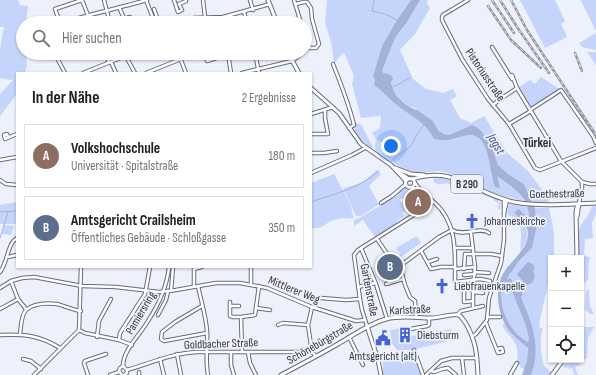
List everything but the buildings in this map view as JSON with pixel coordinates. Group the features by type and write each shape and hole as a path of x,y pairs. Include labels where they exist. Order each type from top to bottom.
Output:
{"main road":[{"path":"268,0 274,16"},
{"path":"292,61 298,72"},
{"name":"B 290","path":"312,89 339,113 359,142 365,148 383,159 410,181 409,187 412,187"},
{"name":"B 290","path":"393,167 412,174 428,175"},
{"name":"Goethestraße","path":"428,175 439,174 452,177 514,202 545,205 596,202"},
{"path":"412,187 410,181 428,175"},
{"path":"569,204 573,207 576,213"},
{"path":"577,219 576,207 579,204"},
{"path":"577,255 577,219 579,204"},
{"path":"456,315 462,317 473,336 478,375"},
{"name":"Karlstraße","path":"367,326 387,319 416,316 429,318 456,315"},
{"path":"367,326 378,360 381,375"},
{"name":"Schönebürgstraße","path":"281,375 367,326"},
{"path":"552,375 556,373 561,363"}],"street":[{"path":"58,16 55,9 82,0 88,16 147,0 152,10 158,8"},
{"path":"104,0 108,16"},
{"path":"174,0 178,12 182,10 180,4"},
{"path":"203,0 205,16"},
{"path":"250,0 253,10"},
{"path":"294,0 299,16"},
{"name":"Pistoriusstraße","path":"468,0 442,17 446,31 462,60 493,105 509,124 535,168 540,170 562,162"},
{"path":"176,5 186,1"},
{"path":"296,4 304,2 310,4 312,16"},
{"path":"227,16 270,4"},
{"path":"119,7 123,16"},
{"path":"244,12 245,16"},
{"path":"312,19 318,38 318,47 312,48"},
{"path":"492,47 562,162 582,182 596,184"},
{"path":"58,60 64,72"},
{"path":"89,72 114,60"},
{"path":"128,60 134,72"},
{"path":"154,72 179,60"},
{"path":"181,60 186,72"},
{"path":"230,60 231,72"},
{"path":"257,60 259,69"},
{"path":"246,72 292,61"},
{"path":"110,62 115,72"},
{"path":"333,64 343,89 354,125 349,128"},
{"path":"512,75 514,82"},
{"path":"493,105 517,88"},
{"path":"509,124 560,90 593,136 596,143"},
{"path":"312,114 333,107"},
{"path":"312,134 328,134 325,110"},
{"path":"8,137 16,134"},
{"path":"312,173 365,148"},
{"path":"562,162 596,148"},
{"path":"312,153 337,151"},
{"path":"0,160 16,157"},
{"path":"0,180 6,184 16,185"},
{"path":"381,204 410,181 432,202 434,202 443,213 452,230 454,240 455,282 466,282 474,279 490,281"},
{"path":"579,204 582,182"},
{"path":"412,187 424,194"},
{"path":"473,336 486,322 489,298 502,256 506,200"},
{"path":"387,319 375,282 361,248 432,202"},
{"path":"400,266 439,236 452,230 456,232 471,233 485,230 490,233"},
{"path":"471,233 475,267 473,307"},
{"path":"0,272 4,267 10,246 16,239"},
{"path":"377,239 390,258 397,261 400,266 410,297 415,301 416,316"},
{"name":"Gartenstraße","path":"361,248 356,252 354,258 360,299 367,326"},
{"path":"454,248 473,248"},
{"path":"421,251 432,269 435,267 475,267"},
{"path":"464,268 464,255 474,254 502,256"},
{"path":"7,258 16,255"},
{"path":"428,262 437,259"},
{"path":"381,267 384,270 388,283 403,279"},
{"path":"34,375 79,330 82,268"},
{"path":"119,340 120,333 146,294 150,268"},
{"name":"Pamiersring","path":"123,366 125,358 132,345 156,309 164,292 169,268"},
{"path":"158,315 163,307 169,291 173,268"},
{"path":"194,268 194,286"},
{"path":"251,268 251,284"},
{"path":"464,275 489,273"},
{"name":"Mittlerer Weg","path":"0,288 11,281 34,277 82,286 116,287 164,292 216,283 251,284 284,294 312,308 359,321 365,320"},
{"path":"11,281 18,299 26,310"},
{"path":"358,287 375,282"},
{"path":"198,286 207,333 206,362 208,375"},
{"path":"239,306 230,304 230,316 241,317 255,315 258,286"},
{"path":"473,288 466,289 464,291 464,302 473,301"},
{"path":"473,292 483,293"},
{"path":"320,298 346,300 360,299"},
{"path":"0,309 18,299"},
{"path":"97,337 99,321 111,299"},
{"path":"20,334 23,315 26,310 38,304 58,305 73,311 81,311"},
{"path":"202,306 175,322 162,332 162,339 164,341 207,333"},
{"path":"456,315 460,310 483,306"},
{"path":"256,308 270,310"},
{"path":"312,308 308,325 313,348 312,352 316,356"},
{"path":"241,317 242,352"},
{"path":"487,317 500,317"},
{"path":"405,330 429,325 429,318"},
{"path":"486,322 497,349"},
{"path":"278,325 282,323 308,325"},
{"path":"79,330 97,337 119,340 132,345"},
{"path":"0,335 20,334 44,339 60,348"},
{"path":"349,337 364,365"},
{"path":"414,350 424,375 431,371 441,361 462,358 477,358"},
{"name":"Goldbacher Straße","path":"128,370 186,352 312,352"},
{"path":"231,352 234,375"},
{"path":"248,352 250,364 256,375"},
{"path":"88,375 84,363 85,361 106,354"},
{"path":"177,354 181,375"},
{"path":"462,358 464,375"},
{"path":"23,359 31,361 40,369"},
{"path":"160,359 164,375"},
{"path":"511,375 516,363"},
{"path":"110,375 119,372 119,369 123,366 128,370 127,373 123,375 119,372"},
{"path":"431,371 434,372 448,368 456,375"}],"shaded area":[{"path":"0,0 18,0 20,5 28,6 27,16 16,16 16,60 27,60 27,66 25,72 16,72 16,78 11,80 0,78 0,49 4,27 0,27"},
{"path":"327,0 411,0 382,46 373,76 382,90 397,105 423,122 434,139 448,140 471,134 481,140 487,153 492,180 497,175 515,187 524,201 492,193 448,173 439,171 421,173 408,172 382,154 387,146 376,139 372,133 380,128 381,116 361,118 352,84 354,76 344,53 334,64 332,46 325,22"},
{"path":"411,0 420,0 407,22 395,38 382,71 384,74 391,75 393,79 391,82 392,87 396,95 407,105 416,110 417,109 433,121 439,131 444,134 449,135 472,125 478,128 483,133 493,150 498,165 508,174 524,184 535,208 537,225 532,248 518,262 507,279 511,279 519,292 519,286 520,287 523,295 521,297 532,326 536,345 536,355 531,375 522,375 527,361 528,348 509,331 502,317 498,303 498,289 502,275 523,249 528,235 527,229 514,212 519,209 529,220 527,205 515,189 497,176 500,188 495,187 487,153 484,144 479,138 473,135 446,140 434,139 422,123 398,106 374,85 375,80 373,76 382,46","holes":["502,288 505,291 512,291 528,333 528,342 516,333 507,319 501,296"]},
{"path":"420,0 428,0 427,3 430,8 415,34 400,50 413,79 426,89 443,93 453,89 457,96 450,100 460,118 471,123 484,116 507,153 528,171 549,199 548,203 533,202 524,184 508,174 498,165 493,150 483,133 470,126 449,135 441,133 433,121 417,109 400,100 392,89 391,76 385,73 384,74 382,71 395,38"},
{"path":"520,0 555,0 565,21 561,24 567,37 545,48"},
{"path":"580,0 596,0 596,31 581,1"},
{"path":"596,33 596,50 582,47 579,43"},
{"path":"587,52 596,52 596,65"},
{"path":"541,77 561,90 530,110 517,88 530,80 535,84"},
{"path":"14,79 16,79 16,95 0,116 0,94"},
{"path":"354,122 362,125 373,147 371,149 356,136"},
{"path":"377,170 381,174 369,186 379,204 361,216 356,216 343,188 362,182"},
{"path":"334,174 349,202 353,219 336,219 321,227 312,228 312,183"},
{"path":"433,177 450,179 497,199 501,203 500,210 498,209 499,203 494,201 494,199 477,193 472,193 446,183 438,184 434,182"},
{"path":"404,187 407,190 413,190 418,193 400,199 401,203 404,202 408,208 402,213 405,216 397,221 398,223 375,237 363,220 354,226 354,220 392,199 398,195"},
{"path":"16,202 16,224 0,224 0,205"},
{"path":"509,204 529,208 529,220 519,210 514,212 527,230 527,239 520,251 521,229 517,220 507,215"},
{"path":"592,206 596,206 596,214 592,223 593,238 585,239 584,255 578,255 578,236 580,228"},
{"path":"535,208 549,208 554,233 554,255 548,255 548,284 539,327 543,329 541,337 541,352 546,368 551,372 549,375 531,375 536,355 536,345 532,326 521,297 523,295 520,286 519,293 511,279 507,279 518,262 532,248 537,225"},
{"path":"4,225 14,226 11,235 2,234"},
{"path":"417,236 421,243 398,259 397,257 401,254 396,248"},
{"path":"584,255 591,258 589,260 588,280 584,283"},
{"path":"528,262 533,264 535,275 533,282 527,285 517,274"},
{"path":"502,288 505,291 512,291 528,333 528,342 515,332 506,319 503,311 501,296"},
{"path":"589,289 590,306 594,314 590,314 585,309 586,291"},
{"path":"505,324 528,348 525,369 521,368 517,363 518,356 516,346 502,325"},
{"path":"584,327 594,327 588,338 587,358 584,360"},
{"path":"402,328 405,337 452,329 452,340 412,350 397,350 392,343 390,330"},
{"path":"412,352 421,375 383,375 383,360"},
{"path":"565,363 580,363 580,365 575,367 578,375 574,375 572,368 569,369 568,367 565,368 563,366"}],"waterway":[{"path":"374,0 372,11 382,13 398,21"},
{"path":"404,81 410,78"},
{"path":"393,87 403,82"},
{"path":"393,159 411,146 424,125"},
{"path":"312,202 354,187 379,171"},
{"path":"0,212 16,211"},
{"path":"0,238 8,212"}],"railway":[{"path":"492,0 514,33"},
{"path":"500,0 549,73"},
{"path":"511,0 527,30 596,135"},
{"path":"488,6 511,40 541,68"},
{"path":"575,53 582,71"}],"place":[{"name":"Volkshochschule","path":"418,202"},
{"name":"Johanneskirche","path":"472,221"},
{"name":"Amtsgericht Crailsheim","path":"390,267"},
{"name":"Liebfrauenkapelle","path":"442,286"},
{"name":"Diebsturm","path":"405,335"},
{"name":"Amtsgericht (alt)","path":"383,338"}],"district":[{"name":"Türkei","path":"537,143"}],"water label":[{"name":"Jagst","path":"496,144"}]}
